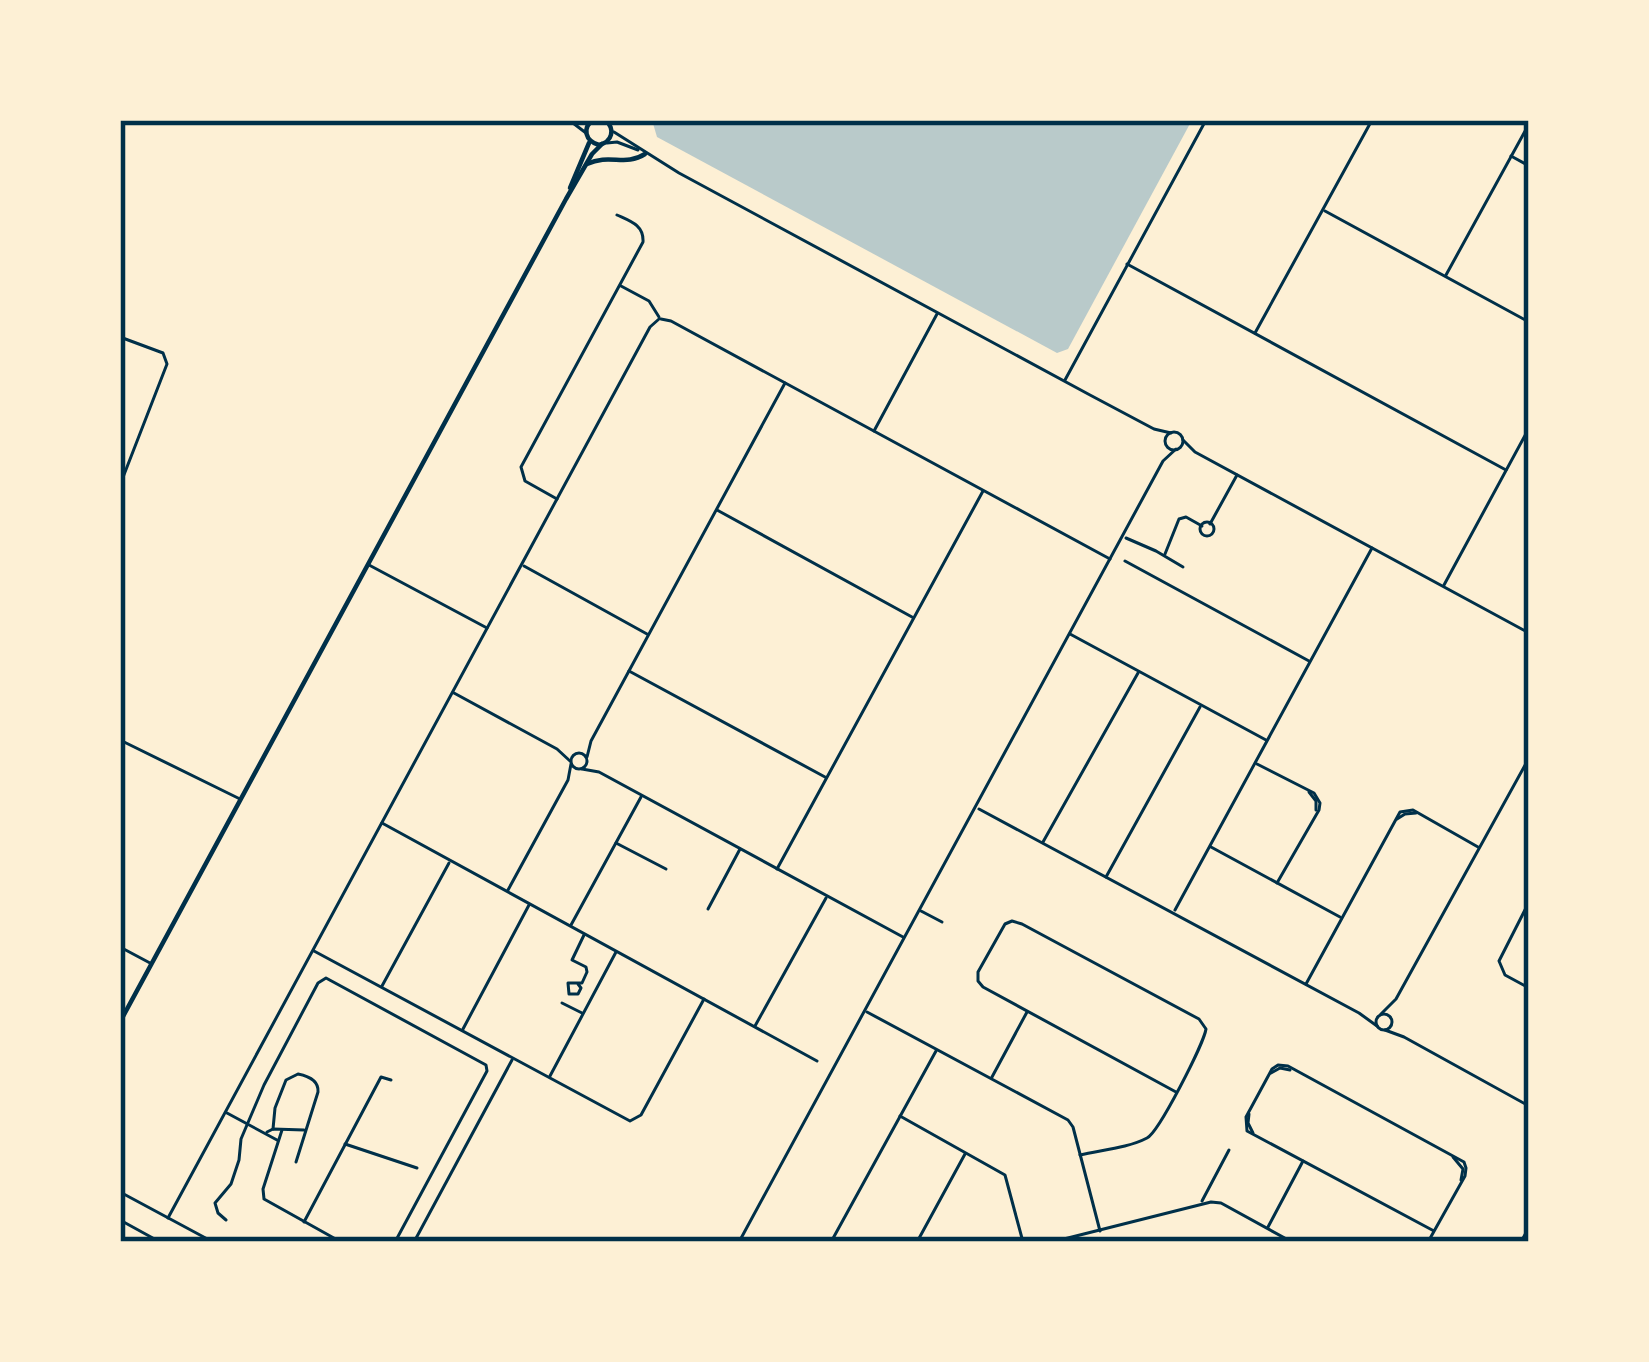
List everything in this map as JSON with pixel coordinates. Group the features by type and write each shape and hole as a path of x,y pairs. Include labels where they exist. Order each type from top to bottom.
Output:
{"street":[{"path":"569,120 587,136 645,154 1154,429 1178,434 1196,452 1529,633"},
{"path":"566,199 587,151 592,121 580,120"},
{"path":"1065,381 1206,120"},
{"path":"1255,333 1372,120"},
{"path":"120,1022 566,199 611,137 609,123"},
{"path":"609,123 645,154"},
{"path":"1445,277 1529,124"},
{"path":"587,164 607,158 634,161 645,154"},
{"path":"1511,156 1529,166"},
{"path":"679,172 684,163"},
{"path":"1322,210 1529,322"},
{"path":"559,500 525,482 521,467 640,248 643,236 638,226 617,215"},
{"path":"835,257 840,248"},
{"path":"1127,264 1506,470"},
{"path":"620,285 649,302 659,319"},
{"path":"874,431 938,313"},
{"path":"168,1218 659,319 668,319 1110,560"},
{"path":"120,337 163,353 167,359 120,485"},
{"path":"1016,355 1023,343"},
{"path":"568,780 581,769 591,741 785,383"},
{"path":"1443,586 1529,428"},
{"path":"1154,429 1170,448 1196,452"},
{"path":"739,1242 1163,461 1171,433"},
{"path":"1163,461 1183,440"},
{"path":"1210,524 1237,475"},
{"path":"777,868 983,490"},
{"path":"716,510 914,617"},
{"path":"1165,555 1179,519 1186,517 1202,526"},
{"path":"1205,522 1215,528 1210,536 1201,532 1202,526 1205,522"},
{"path":"1122,537 1183,567"},
{"path":"1173,913 1372,548"},
{"path":"1125,561 1310,662"},
{"path":"368,564 488,628"},
{"path":"522,565 649,635"},
{"path":"1070,634 1267,741"},
{"path":"629,670 826,778"},
{"path":"1042,843 1139,672"},
{"path":"453,692 557,749 581,769 599,772 904,938"},
{"path":"1106,877 1201,705"},
{"path":"120,740 240,799"},
{"path":"507,892 568,780 572,757 591,741"},
{"path":"557,749 587,758 599,772"},
{"path":"1377,1026 1376,1020 1396,999 1529,758"},
{"path":"1255,764 1319,800 1319,810 1277,883"},
{"path":"571,926 642,795"},
{"path":"976,807 1529,1106"},
{"path":"1306,984 1403,810 1413,810 1480,848"},
{"path":"382,823 817,1060"},
{"path":"616,843 666,869"},
{"path":"1210,847 1342,918"},
{"path":"708,909 740,849"},
{"path":"382,988 451,861"},
{"path":"754,1026 826,896"},
{"path":"1529,902 1499,961 1505,975 1529,988"},
{"path":"461,1031 530,904"},
{"path":"920,910 942,922"},
{"path":"1080,1156 1149,1137 1157,1129 1206,1036 1206,1028 1018,922 1003,926 978,971 983,987 1176,1092"},
{"path":"570,995 568,983 584,980 587,970 572,958 585,934"},
{"path":"120,947 151,964"},
{"path":"313,950 633,1121 641,1115 704,999"},
{"path":"548,1078 617,951"},
{"path":"226,1220 215,1203 231,1184 241,1139 264,1085 319,981 326,977 486,1065 447,1151 395,1242"},
{"path":"578,984 580,992"},
{"path":"583,1013 561,1000 580,992 592,998"},
{"path":"1385,1030 1390,1027 1396,999"},
{"path":"866,1011 1068,1120 1100,1231"},
{"path":"991,1079 1028,1011"},
{"path":"1359,1013 1388,1015 1404,1037"},
{"path":"831,1242 937,1050"},
{"path":"414,1242 512,1059"},
{"path":"1428,1242 1434,1232 1461,1181 1466,1168 1461,1160 1294,1071 1281,1065 1272,1069 1245,1125 1255,1135 1434,1232"},
{"path":"273,1129 288,1077 298,1074 313,1079 318,1088 296,1162"},
{"path":"304,1222 381,1077 391,1080"},
{"path":"226,1112 278,1141"},
{"path":"900,1116 1005,1175 1023,1242"},
{"path":"282,1130 262,1196 341,1242"},
{"path":"266,1132 306,1131 317,1136"},
{"path":"345,1144 417,1168"},
{"path":"1198,1204 1229,1150"},
{"path":"447,1151 459,1158"},
{"path":"916,1242 966,1152"},
{"path":"1267,1228 1304,1161"},
{"path":"1210,1189 1218,1202 1292,1242"},
{"path":"120,1193 213,1242"},
{"path":"1052,1242 1218,1202"},
{"path":"120,1220 160,1242"},
{"path":"1521,1242 1529,1226"}],"shaded area":[{"path":"652,120 1192,120 1068,349 1057,353 657,137"}]}
